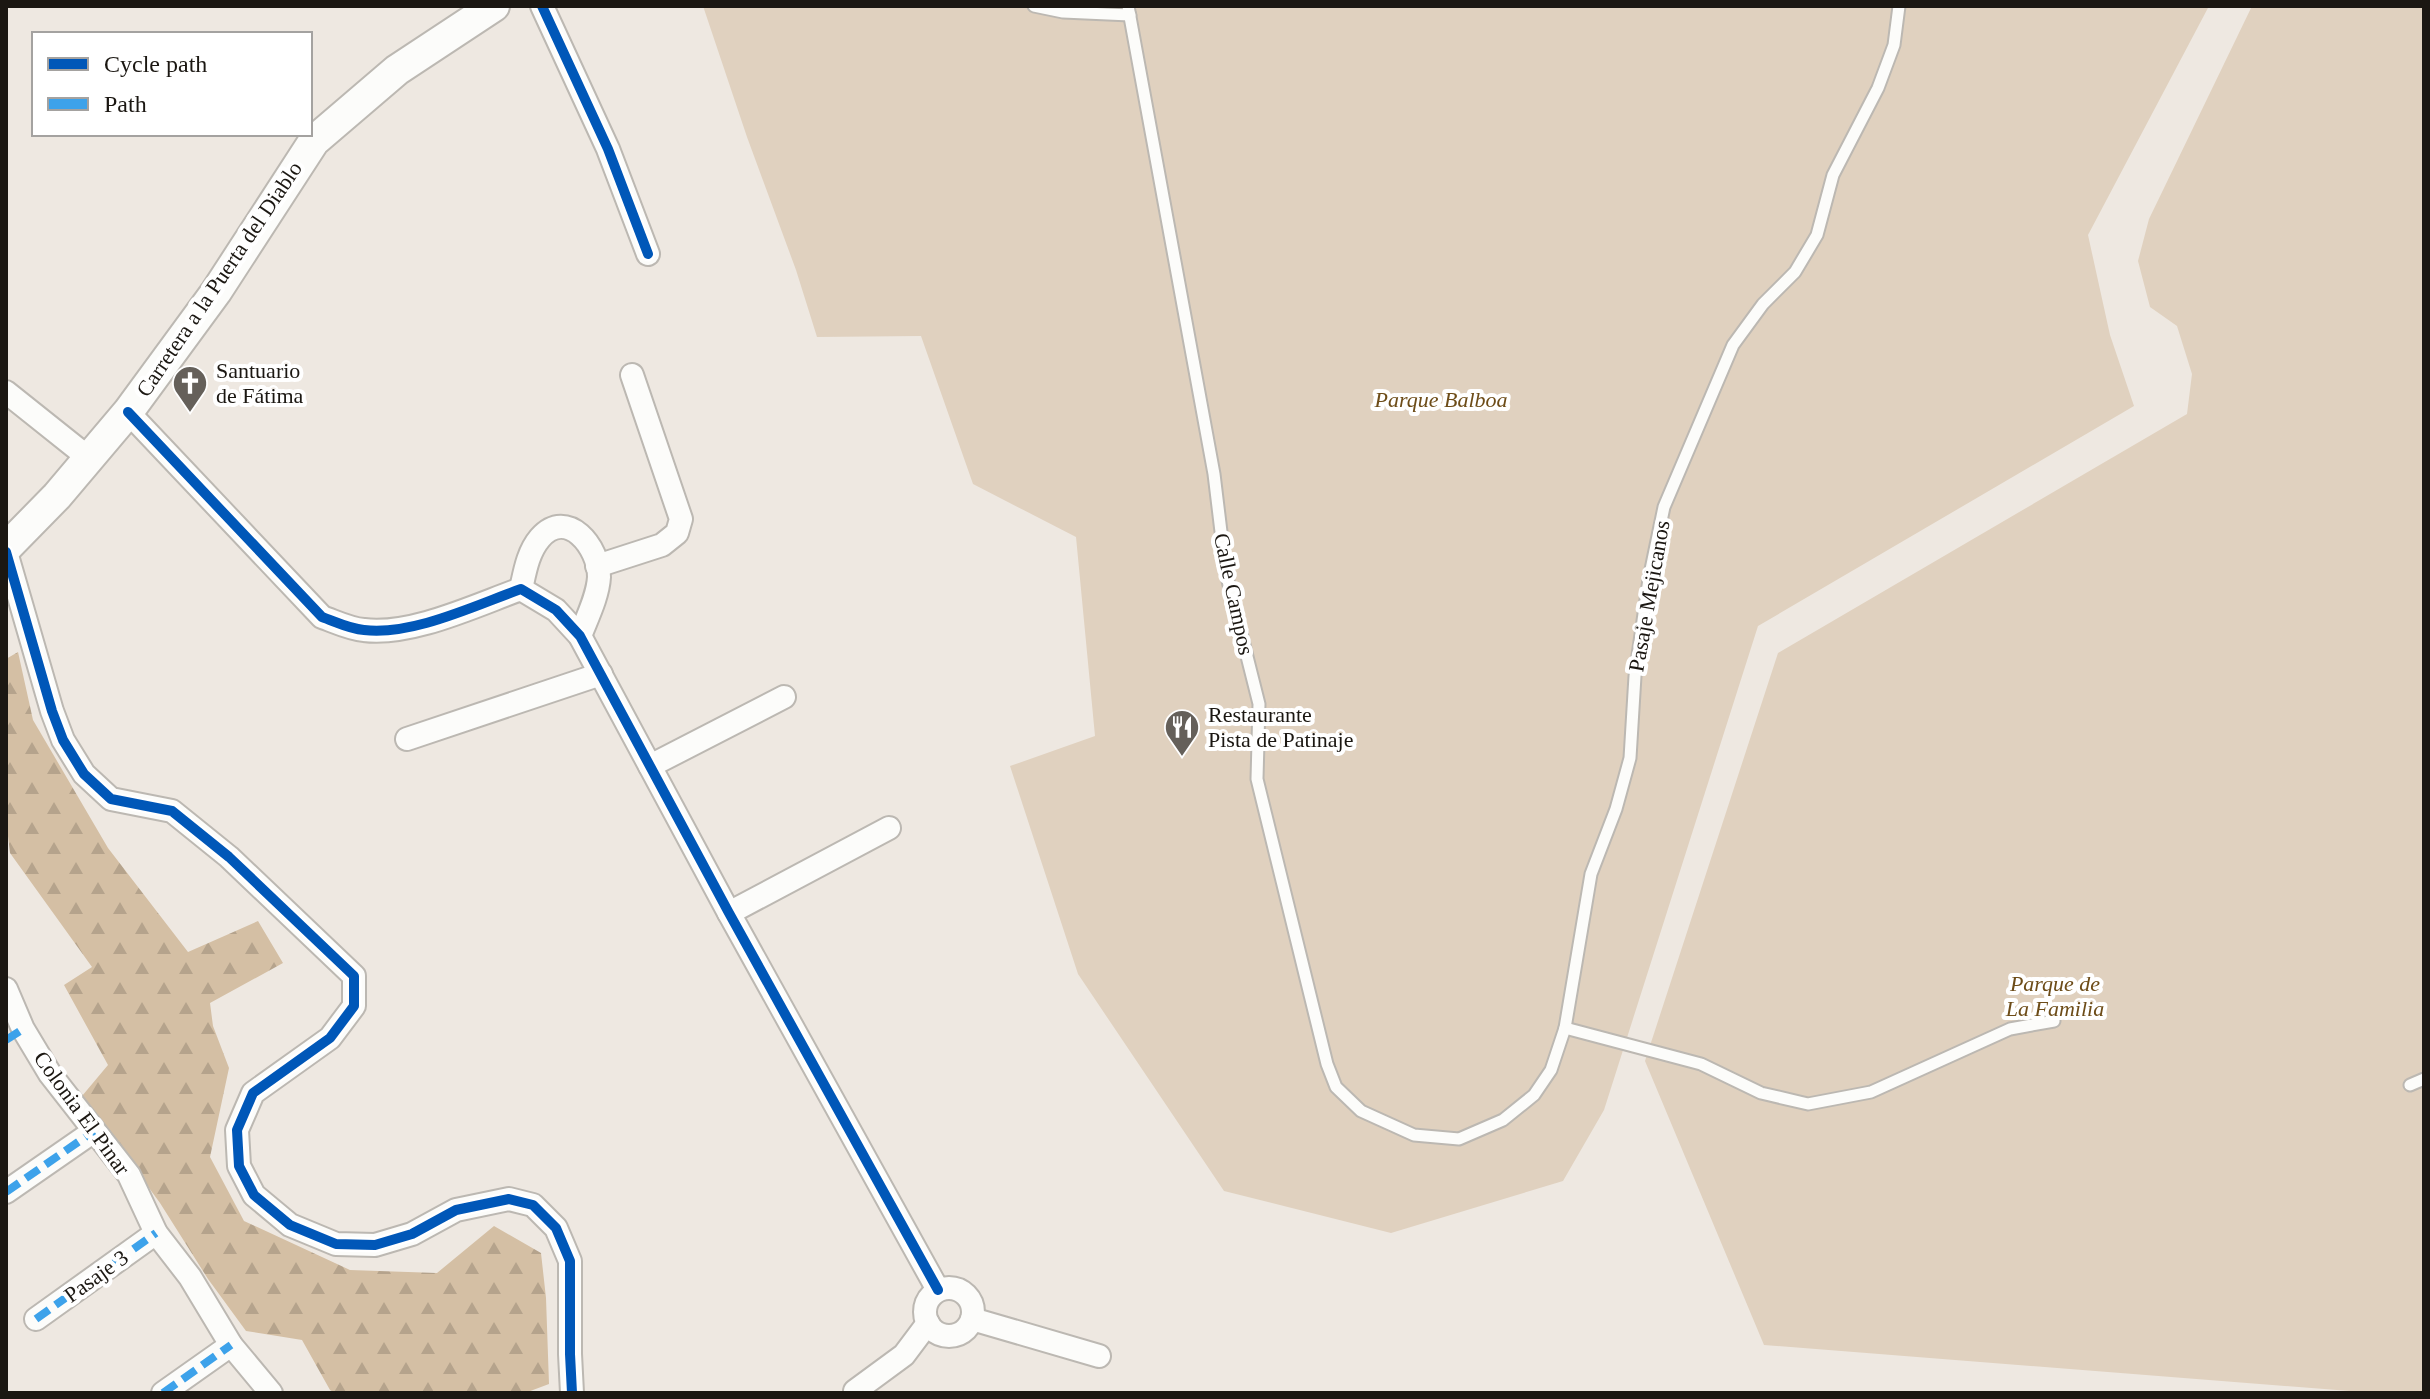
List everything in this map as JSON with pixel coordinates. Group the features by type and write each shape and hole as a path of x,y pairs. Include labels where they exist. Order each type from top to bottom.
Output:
{"main road":[{"name":"Carretera a la Puerta del Diablo","path":"6,550 90,459 128,412 216,292 314,141 367,92 494,6"}],"street":[{"path":"542,6 608,149 648,254"},
{"path":"597,566 662,545 677,533 681,519 632,375"},
{"path":"6,392 90,459"},
{"path":"128,412 322,617 361,630 414,626 521,589"},
{"path":"521,589 530,551 543,534 559,526 575,529 584,537 599,578 580,636"},
{"path":"6,550 52,711 63,740 84,774 111,799 172,811 229,857 354,976 354,1006 330,1038 253,1093 237,1130 239,1166 254,1195 290,1225 336,1244 375,1245 412,1234 456,1210 509,1199 533,1205 556,1228 570,1261 572,1393"},
{"path":"521,589 556,610 580,636 938,1290"},
{"path":"407,739 601,674"},
{"path":"650,766 784,697"},
{"path":"729,913 889,828"},
{"name":"Colonia El Pinar","path":"6,989 15,1034 129,1175 156,1233 190,1277 231,1345 271,1393"},
{"path":"6,1192 94,1131"},
{"name":"Pasaje 3","path":"36,1319 156,1233"},
{"path":"949,1287 960,1290 969,1297 973,1308 972,1319 966,1329 946,1335 935,1331 928,1323 926,1304 938,1290 949,1287"},
{"path":"972,1319 1099,1356"},
{"path":"855,1391 904,1355 928,1323"},
{"path":"163,1393 231,1345"}],"lane":[{"path":"1034,6 1063,12 1129,10"},
{"name":"Pasaje Mejicanos","path":"1414,1135 1459,1139 1503,1120 1534,1095 1551,1070 1565,1028 1591,874 1616,809 1630,758 1637,662 1649,579 1664,507 1733,345 1763,304 1795,272 1817,235 1833,175 1878,88 1894,45 1899,6"},
{"name":"Calle Campos","path":"1129,10 1214,474 1226,573 1259,704 1257,779 1327,1064 1336,1087 1361,1111 1414,1135"},
{"path":"1565,1028 1701,1064 1761,1093 1808,1104 1871,1092 2010,1029 2054,1021"},
{"path":"2410,1085 2424,1079"}],"green space":[{"name":"Parque Balboa","path":"703,6 2209,6 2088,235 2110,335 2134,406 1758,626 1604,1110 1563,1181 1391,1233 1224,1191 1078,974 1010,766 1095,736 1076,537 973,484 921,336 817,337"},
{"name":"Parque de La Familia","path":"2252,6 2424,6 2424,1393 2375,1393 1764,1345 1645,1061 1778,653 2187,414 2192,374 2177,326 2150,307 2138,261 2149,219"},
{"path":"18,652 33,720 108,848 188,952 258,921 283,963 210,1003 213,1026 229,1068 210,1157 244,1221 350,1270 437,1273 494,1226 541,1253 549,1384 525,1393 335,1393 330,1390 302,1340 246,1331 208,1279 160,1203 82,1096 108,1065 64,985 92,967 10,853 6,819 6,659"}],"marked path":[{"path":"6,1040 23,1029"},
{"path":"6,1192 94,1131"},
{"path":"36,1319 156,1233"},
{"path":"163,1393 231,1345"}],"cycle path":[{"path":"542,6 608,149 648,254"},
{"path":"128,412 322,617 359,629 383,631 444,618 521,589 556,610 580,636 938,1290"},
{"path":"6,552 52,711 63,740 84,774 111,799 172,811 229,857 354,976 354,1006 330,1038 253,1093 237,1130 239,1166 254,1195 290,1225 336,1244 375,1245 412,1234 456,1210 509,1199 533,1205 556,1228 570,1261 572,1393"}],"place":[{"name":"Santuario de Fátima","path":"190,414"},
{"name":"Restaurante Pista de Patinaje","path":"1182,758"}]}
